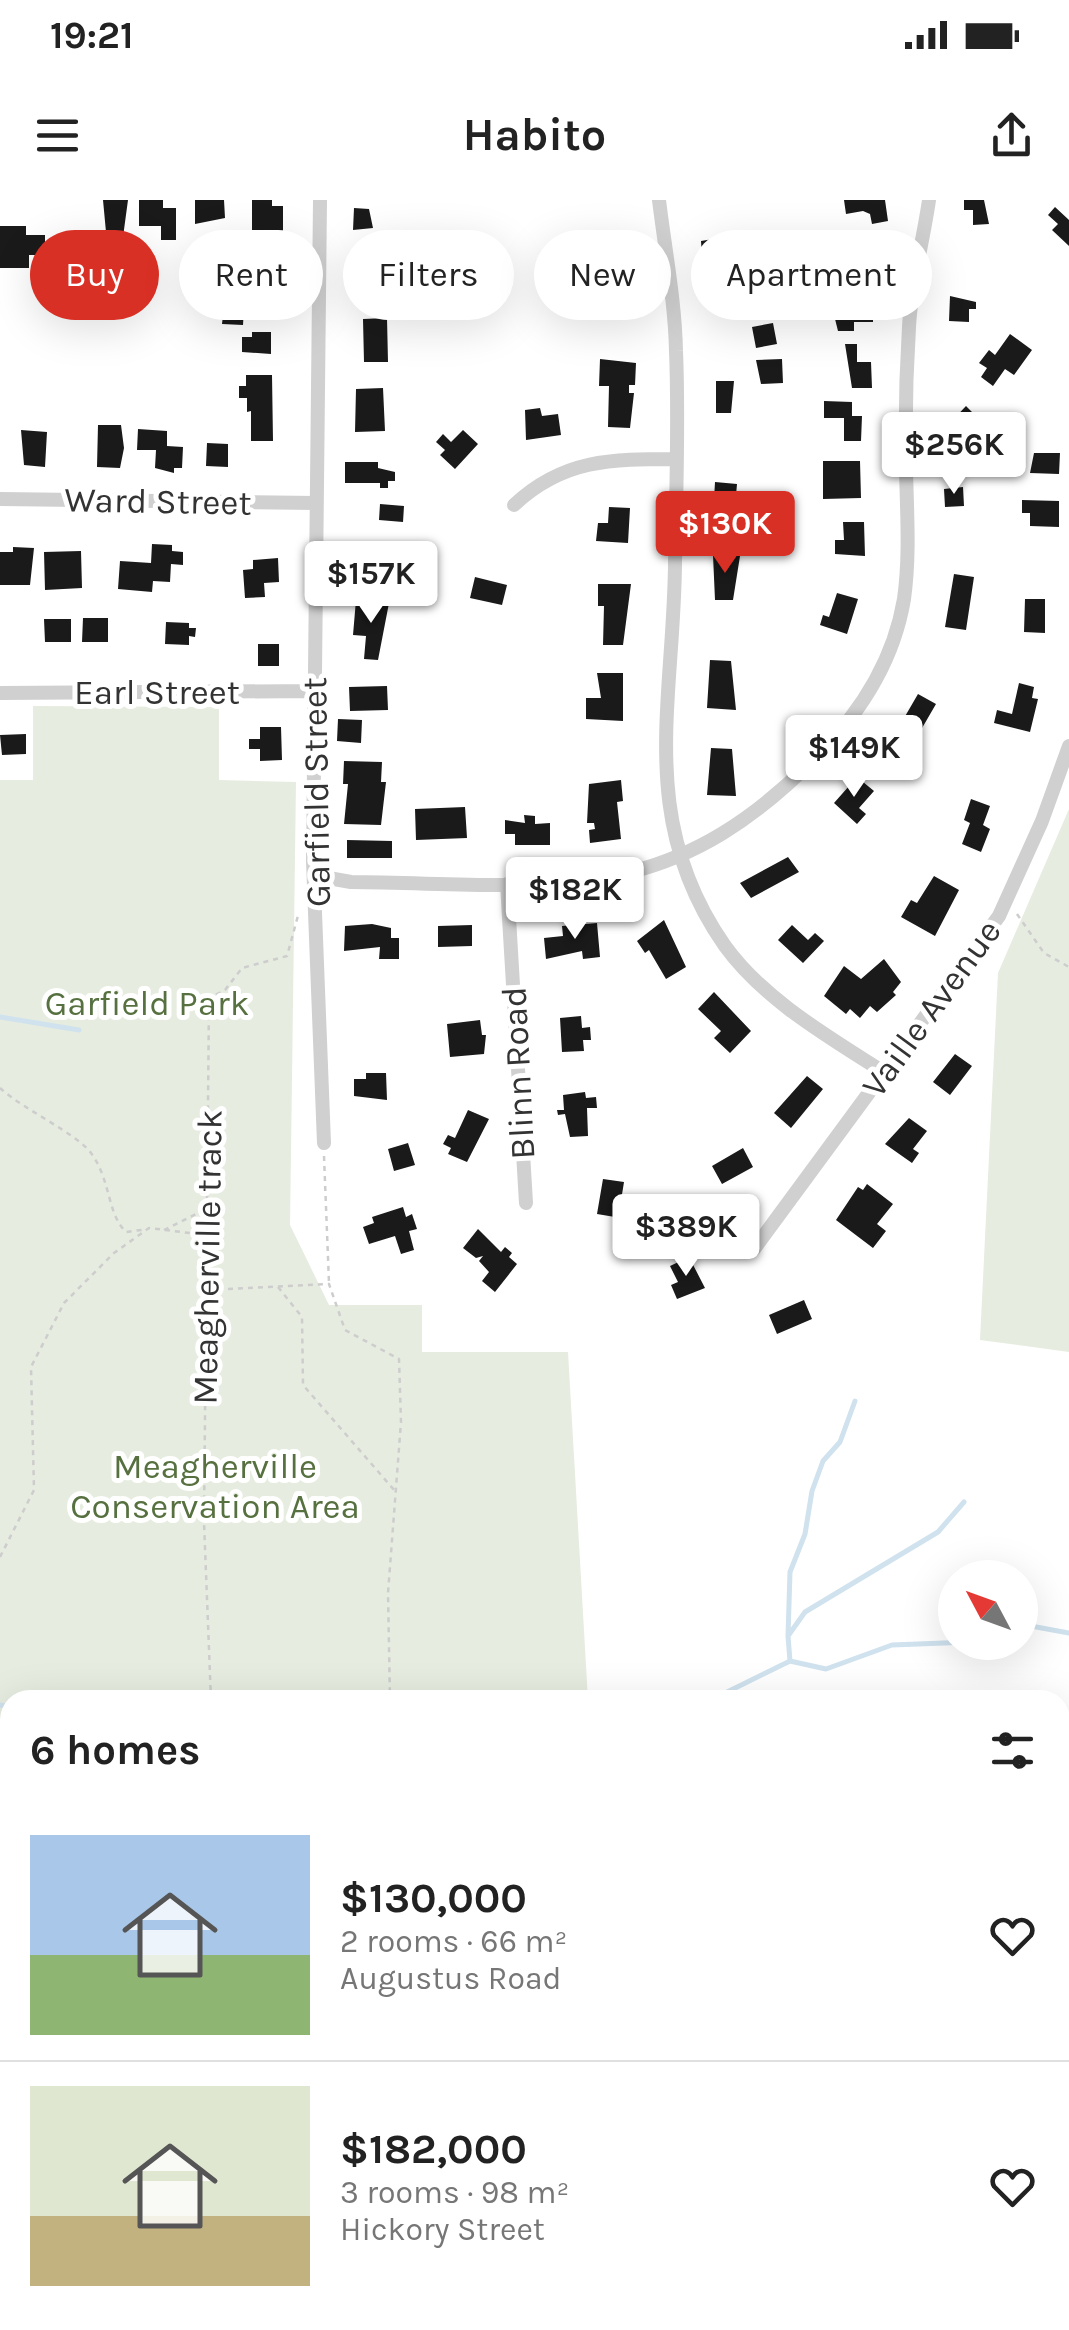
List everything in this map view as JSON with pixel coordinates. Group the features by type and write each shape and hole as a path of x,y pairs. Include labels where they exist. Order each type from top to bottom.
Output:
{"street":[{"name":"Garfield Street","path":"320,200 313,861 317,876 324,1143"},
{"path":"659,200 676,348 674,612 663,728 669,805 682,855 722,942 742,968 799,1015 885,1072"},
{"path":"317,876 351,882 569,886 631,875 732,831 794,781 851,718 876,680 896,636 908,551 909,322 929,200"},
{"path":"514,505 540,481 571,468 618,459 676,459"},
{"name":"Ward Street","path":"0,499 316,503"},
{"name":"Earl Street","path":"0,693 314,691"},
{"name":"Vaille Avenue","path":"754,1249 1004,904 1042,821 1069,746"},
{"name":"Blinn Road","path":"507,884 526,1203"}],"path":[{"path":"1004,904 1044,953 1069,968"},
{"name":"Meagherville track","path":"211,1690 204,1522 209,998 225,990 242,968 287,956 300,908"},
{"path":"0,1088 24,1110 88,1148 107,1177 116,1222 126,1232 149,1228 207,1236"},
{"path":"324,1143 329,1284 344,1330 399,1359 396,1492 388,1593 390,1690"},
{"path":"164,1230 208,1208"},
{"path":"0,1557 34,1490 31,1367 64,1303 114,1253 149,1228"},
{"path":"206,1290 329,1284"},
{"path":"278,1287 302,1317 303,1385 396,1492"}],"green space":[{"name":"Meagherville Conservation Area","path":"33,706 219,707 219,780 296,782 290,1225 329,1305 422,1305 422,1352 568,1352 587,1690 0,1690 0,780 33,780"},
{"path":"1069,809 1069,1352 980,1340 998,973"}],"building":[{"path":"103,200 128,200 124,230 106,230"},
{"path":"139,200 163,200 163,208 176,208 176,240 161,240 161,226 139,226"},
{"path":"195,200 224,200 225,218 195,224"},
{"path":"252,200 272,200 272,206 283,206 283,230 252,230"},
{"path":"844,200 885,200 888,221 872,224 870,214 863,211 846,214"},
{"path":"964,200 984,200 989,224 973,225 973,210 964,210"},
{"path":"1055,207 1069,220 1069,246 1052,230 1058,224 1048,215"},
{"path":"354,208 369,209 373,228 353,230"},
{"path":"0,226 26,226 26,235 30,235 29,268 0,268"},
{"path":"950,296 976,302 976,309 969,309 969,322 949,321"},
{"path":"222,320 243,320 243,325 222,324"},
{"path":"363,320 387,320 388,362 364,362"},
{"path":"835,320 873,320 854,322 854,331 838,331"},
{"path":"773,323 777,344 756,348 752,327"},
{"path":"252,332 271,332 271,354 242,352 242,337 252,337"},
{"path":"1010,334 1032,350 1014,375 1005,369 993,386 981,377 987,368 979,363 989,350 995,355"},
{"path":"845,344 857,344 857,362 871,362 872,388 852,388"},
{"path":"600,359 636,363 635,385 629,385 629,393 634,393 630,428 608,427 609,386 599,386"},
{"path":"782,359 783,383 761,384 756,360"},
{"path":"246,375 272,375 273,441 251,441 251,411 247,412 247,398 239,398 239,386 246,386"},
{"path":"716,381 734,381 731,413 716,413"},
{"path":"383,388 385,431 355,432 356,389"},
{"path":"824,401 852,402 852,416 862,416 861,441 844,441 844,418 824,418"},
{"path":"966,406 981,421 962,440 947,426"},
{"path":"540,408 542,416 558,414 561,435 526,440 525,410"},
{"path":"98,425 121,425 124,448 120,468 97,467"},
{"path":"138,429 167,431 167,446 183,447 182,468 174,468 174,473 155,468 156,450 137,450"},
{"path":"21,430 47,432 45,467 24,465"},
{"path":"463,430 478,444 455,469 440,455 445,450 436,442 443,434 451,442"},
{"path":"207,443 228,444 228,467 206,466"},
{"path":"1034,453 1060,453 1059,474 1030,473"},
{"path":"823,461 860,461 861,498 823,499"},
{"path":"345,462 378,462 378,468 395,472 395,481 388,481 388,488 380,488 380,483 345,483"},
{"path":"715,482 737,484 734,518 713,517"},
{"path":"963,487 964,506 945,507 944,489"},
{"path":"1022,500 1059,501 1059,527 1030,526 1030,513 1022,513"},
{"path":"380,504 404,506 403,522 379,520"},
{"path":"609,507 630,508 628,543 596,541 598,523 608,523"},
{"path":"843,522 864,522 865,556 835,554 835,540 844,540"},
{"path":"152,544 172,545 172,551 183,552 183,565 171,564 170,582 153,581 152,592 118,589 120,561 151,563"},
{"path":"13,547 34,548 30,585 0,585 0,552 13,552"},
{"path":"81,551 82,588 45,590 44,552"},
{"path":"713,555 740,556 733,600 715,600"},
{"path":"278,558 279,582 264,583 265,597 245,598 243,570 253,569 253,560"},
{"path":"954,574 974,577 966,630 945,627"},
{"path":"475,577 507,585 502,605 470,598"},
{"path":"598,584 631,584 623,645 603,645 604,606 598,606"},
{"path":"837,593 858,599 847,634 820,625 823,615 829,617"},
{"path":"1025,599 1045,599 1045,633 1024,632"},
{"path":"356,600 389,603 378,660 364,659 366,636 353,635"},
{"path":"83,618 108,618 108,642 82,642"},
{"path":"44,619 71,619 71,642 45,642"},
{"path":"166,622 189,623 189,628 196,628 195,637 189,636 189,645 165,644"},
{"path":"258,644 279,644 279,666 258,666"},
{"path":"710,660 731,661 736,710 707,708"},
{"path":"597,673 623,673 623,721 586,719 586,698 601,698"},
{"path":"1019,683 1034,687 1032,698 1038,699 1030,732 994,723 997,710 1012,714"},
{"path":"387,686 388,710 350,711 349,687"},
{"path":"918,694 936,704 918,735 900,725"},
{"path":"338,719 362,720 361,743 337,741"},
{"path":"260,727 281,727 282,760 260,761 260,749 249,749 249,739 260,739"},
{"path":"26,734 26,754 2,755 0,735"},
{"path":"711,748 732,749 736,796 707,795"},
{"path":"344,761 382,762 381,782 386,782 381,825 344,824 348,784 343,784"},
{"path":"857,777 874,791 859,808 866,814 857,824 834,803"},
{"path":"621,780 623,801 617,802 621,839 590,843 589,830 595,829 594,823 587,823 589,784"},
{"path":"971,799 990,806 983,825 990,829 981,852 962,844 970,823 964,820"},
{"path":"465,807 467,838 416,840 415,809"},
{"path":"524,815 535,816 535,824 550,823 550,845 515,845 515,834 505,834 505,820 525,823"},
{"path":"347,840 392,841 392,858 347,858"},
{"path":"788,857 799,872 751,898 740,883"},
{"path":"934,876 959,890 935,936 901,917 911,900 917,903"},
{"path":"664,920 686,967 666,979 649,950 645,953 637,941"},
{"path":"597,923 600,957 583,959 582,951 546,959 544,938 563,936 562,926"},
{"path":"372,924 391,928 391,938 399,938 399,959 379,959 380,947 344,951 345,926"},
{"path":"472,925 472,946 438,947 438,926"},
{"path":"792,925 808,940 815,933 824,941 803,963 778,940"},
{"path":"884,959 901,982 893,992 896,995 877,1012 870,1006 860,1018 850,1009 846,1014 824,996 844,966 861,979"},
{"path":"714,992 751,1031 730,1053 714,1038 721,1031 698,1009"},
{"path":"581,1016 582,1028 590,1027 591,1040 583,1040 584,1051 562,1052 560,1018"},
{"path":"480,1020 482,1035 486,1035 484,1054 450,1057 447,1024"},
{"path":"955,1054 972,1066 950,1095 933,1082"},
{"path":"366,1073 386,1073 387,1100 354,1096 354,1079 366,1079"},
{"path":"807,1076 823,1089 791,1128 774,1113"},
{"path":"585,1092 586,1098 596,1097 597,1108 587,1108 588,1136 570,1137 565,1114 558,1115 557,1110 564,1110 563,1095"},
{"path":"468,1110 489,1119 467,1162 448,1154 451,1148 443,1144 448,1135 455,1138"},
{"path":"909,1118 927,1131 913,1149 919,1153 912,1163 885,1144"},
{"path":"408,1143 415,1165 394,1171 388,1149"},
{"path":"743,1148 753,1167 722,1184 712,1166"},
{"path":"603,1179 624,1182 620,1207 629,1208 627,1219 597,1214"},
{"path":"867,1184 893,1204 877,1224 886,1231 873,1248 836,1220 858,1187 863,1190"},
{"path":"403,1207 406,1217 412,1214 417,1229 409,1231 414,1250 401,1254 395,1236 369,1244 363,1227 374,1223 372,1217"},
{"path":"669,1225 689,1231 685,1247 663,1244"},
{"path":"478,1229 501,1252 505,1247 512,1253 509,1257 517,1264 495,1292 482,1281 489,1272 479,1261 483,1256 476,1258 463,1248"},
{"path":"689,1257 705,1288 677,1299 671,1285 678,1282 670,1266"},
{"path":"804,1300 812,1319 777,1334 769,1315"}],"waterway":[{"path":"0,1017 79,1030"},
{"path":"788,1636 790,1572 805,1534 812,1491 823,1461 840,1442 855,1401"},
{"path":"790,1661 788,1636 805,1612 938,1532 964,1502"},
{"path":"1038,1627 1069,1633"},
{"path":"731,1690 790,1661 826,1669 892,1645 938,1643"}],"park label":[{"name":"Garfield Park","path":"147,1003"}]}
